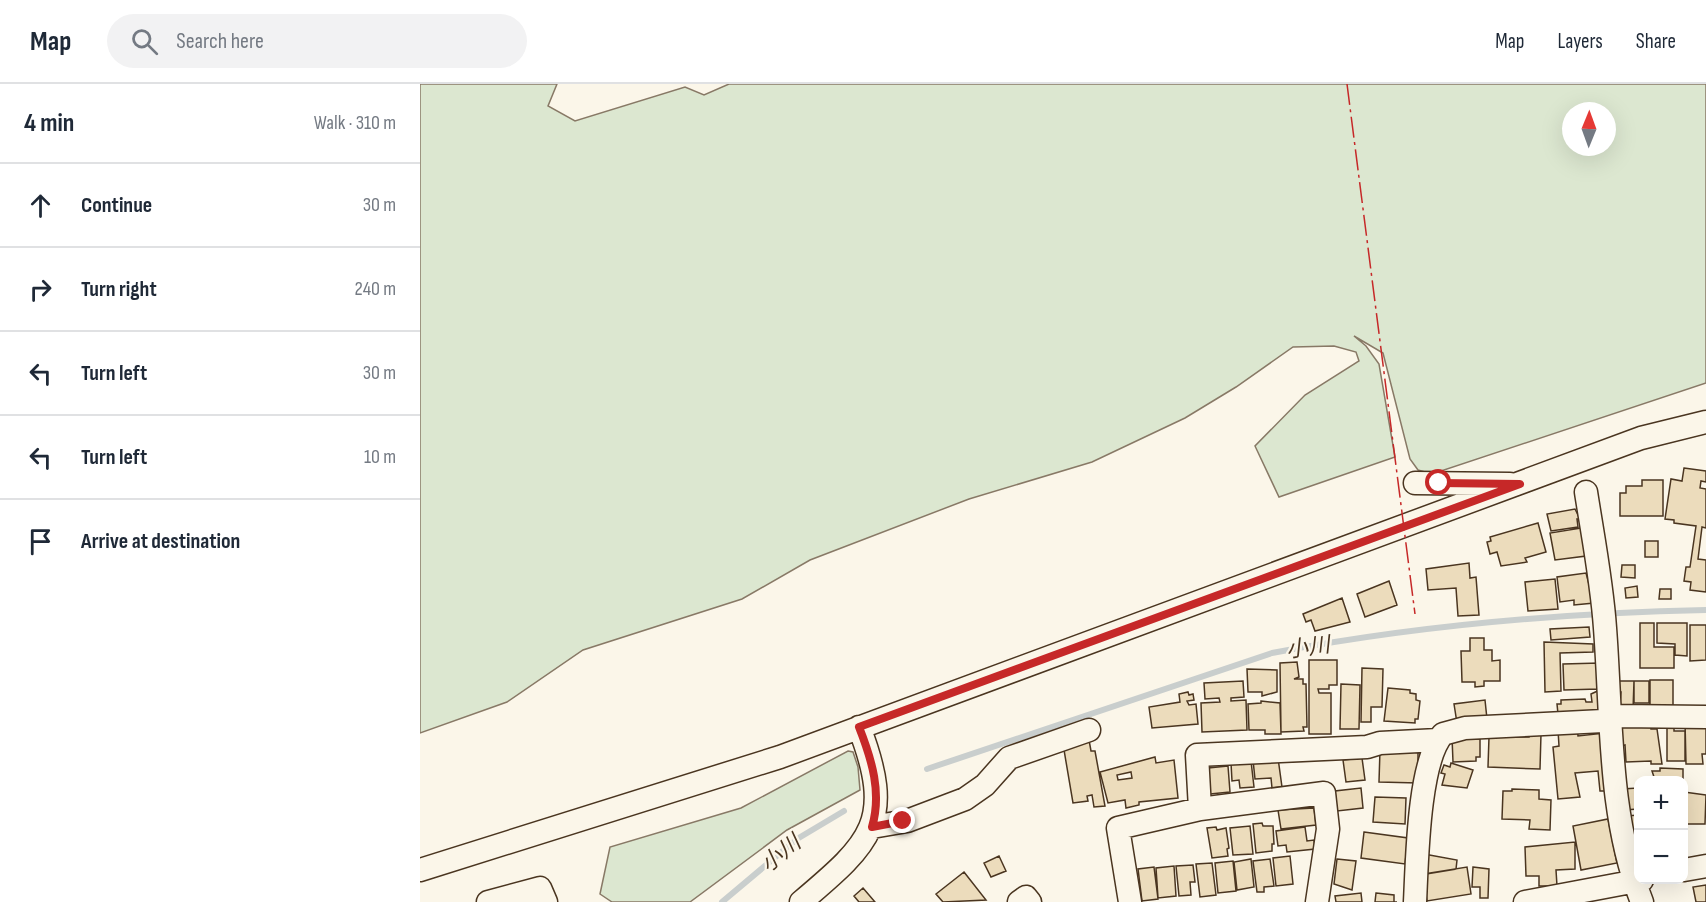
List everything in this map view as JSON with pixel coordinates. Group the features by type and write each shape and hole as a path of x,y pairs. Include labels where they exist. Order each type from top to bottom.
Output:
{"street":[{"path":"420,870 780,758 1641,438 1706,422"},
{"path":"1415,483 1520,484"},
{"path":"1525,902 1639,888 1623,844 1603,606 1586,492"},
{"path":"1415,902 1418,839 1432,754 1438,740 1447,732 1465,728 1620,716 1706,717"},
{"path":"801,902 857,852 872,827 876,813 876,784 859,727"},
{"path":"872,827 907,820 965,799 984,785 1009,758 1089,730"},
{"path":"1200,809 1197,755 1367,747 1380,743 1438,740"},
{"path":"1130,902 1118,828 1200,809 1324,793 1328,828 1317,902"},
{"path":"1688,869 1706,866"},
{"path":"488,902 540,888 546,902"},
{"path":"1019,902 1026,897 1030,902"}],"green space":[{"path":"420,84 557,84 548,106 575,121 685,87 704,95 729,84 1706,84 1706,383 1432,474 1418,470 1410,459 1383,353 1354,336 1366,346 1379,364 1395,457 1279,497 1255,446 1305,395 1359,361 1356,352 1334,346 1293,347 1236,387 1185,418 1092,462 969,499 810,560 742,599 583,650 507,702 420,733"},
{"path":"848,751 853,752 858,767 860,790 787,830 690,902 612,902 600,894 610,847 741,808"}],"building":[{"path":"1684,468 1706,471 1706,482 1701,481 1700,488 1706,489 1706,528 1702,527 1698,559 1706,560 1706,592 1690,590 1691,582 1684,581 1686,567 1690,567 1696,526 1674,523 1674,520 1665,519 1671,479 1682,481"},
{"path":"1642,480 1663,480 1663,516 1620,516 1620,493 1626,493 1626,486 1642,486"},
{"path":"1575,509 1580,519 1577,519 1578,527 1551,531 1547,514"},
{"path":"1538,523 1546,552 1525,558 1527,562 1501,566 1497,552 1490,554 1487,542 1491,541 1490,537"},
{"path":"1581,528 1586,556 1555,560 1550,533"},
{"path":"1645,541 1658,541 1658,557 1645,557"},
{"path":"1469,563 1470,578 1476,577 1479,615 1458,616 1456,588 1428,590 1426,569"},
{"path":"1622,565 1635,565 1635,578 1621,577"},
{"path":"1586,573 1594,603 1574,605 1574,600 1560,602 1557,577"},
{"path":"1555,579 1558,609 1528,611 1525,582"},
{"path":"1389,581 1397,605 1365,617 1357,594"},
{"path":"1637,586 1638,597 1626,598 1625,588"},
{"path":"1660,589 1671,589 1671,599 1659,599"},
{"path":"1342,598 1350,622 1315,631 1311,620 1306,622 1303,614"},
{"path":"1640,623 1654,623 1654,647 1674,647 1674,668 1640,668"},
{"path":"1657,623 1687,623 1687,656 1675,655 1675,644 1657,643"},
{"path":"1690,625 1706,625 1706,660 1690,661"},
{"path":"1589,627 1590,637 1551,640 1550,629"},
{"path":"1470,638 1484,638 1484,650 1492,650 1492,661 1500,660 1500,681 1484,681 1484,686 1475,687 1475,682 1462,682 1461,651 1470,651"},
{"path":"1544,642 1593,644 1593,652 1560,653 1561,691 1545,692"},
{"path":"1309,660 1337,660 1337,685 1329,685 1329,689 1318,689 1319,693 1331,693 1331,734 1309,734"},
{"path":"1297,662 1299,677 1294,679 1303,679 1303,684 1306,684 1307,727 1303,727 1304,731 1281,732 1280,663"},
{"path":"1600,663 1598,689 1564,690 1563,664"},
{"path":"1362,668 1383,669 1382,707 1371,707 1371,722 1361,722"},
{"path":"1247,669 1277,670 1277,692 1262,696 1262,692 1248,692"},
{"path":"1650,680 1673,680 1673,709 1650,709"},
{"path":"1243,681 1244,697 1231,698 1231,701 1246,700 1247,730 1202,732 1201,703 1220,702 1219,698 1205,699 1204,683"},
{"path":"1617,681 1634,681 1633,710 1620,705 1621,692 1616,692"},
{"path":"1634,681 1649,681 1649,703 1634,703"},
{"path":"1341,684 1360,685 1359,729 1340,729"},
{"path":"1388,688 1410,690 1410,693 1416,694 1416,700 1420,701 1418,719 1415,719 1415,723 1384,721"},
{"path":"1602,689 1603,712 1558,714 1557,704 1561,704 1561,700 1585,699 1586,702 1592,702 1591,694"},
{"path":"1188,692 1189,695 1193,694 1194,700 1187,701 1189,705 1196,704 1198,724 1152,728 1149,707 1180,702 1179,694"},
{"path":"1485,700 1487,719 1457,723 1454,704"},
{"path":"1261,701 1280,703 1281,734 1265,734 1265,730 1249,730 1248,704 1261,703"},
{"path":"1685,721 1706,721 1706,754 1702,754 1703,764 1686,764"},
{"path":"1618,723 1651,725 1651,729 1657,729 1662,764 1651,764 1651,761 1626,762 1625,745 1621,746"},
{"path":"1667,726 1674,726 1674,731 1685,731 1685,761 1667,761"},
{"path":"1577,728 1578,736 1605,733 1611,791 1600,791 1598,771 1575,773 1580,797 1558,799 1553,747 1559,746 1558,730"},
{"path":"1529,733 1541,734 1540,769 1488,767 1489,737 1529,737"},
{"path":"1452,737 1480,739 1480,757 1476,757 1476,761 1453,762"},
{"path":"1089,740 1091,751 1095,751 1105,806 1094,807 1092,795 1087,796 1088,801 1073,803 1063,744"},
{"path":"1380,750 1418,752 1418,783 1379,782"},
{"path":"1155,757 1156,763 1174,760 1178,798 1139,802 1139,805 1126,808 1125,800 1108,803 1100,772","holes":["1131,772 1132,778 1118,780 1117,775"]},
{"path":"1278,758 1282,787 1272,788 1271,778 1255,779 1253,760"},
{"path":"1362,758 1365,780 1346,782 1343,760"},
{"path":"1251,761 1254,787 1240,788 1239,780 1232,781 1231,763"},
{"path":"1451,763 1473,770 1467,788 1442,785 1445,774 1441,773 1444,765 1450,767"},
{"path":"1228,766 1230,792 1210,794 1208,768"},
{"path":"1660,768 1683,769 1683,776 1654,776 1652,771 1660,771"},
{"path":"1361,788 1363,808 1337,811 1335,791"},
{"path":"1634,788 1634,809 1624,810 1622,789"},
{"path":"1512,789 1539,790 1539,799 1551,800 1550,830 1529,829 1530,820 1502,819 1503,791 1512,791"},
{"path":"1688,793 1706,795 1705,824 1688,824"},
{"path":"1375,797 1406,798 1405,824 1373,822"},
{"path":"1314,808 1316,825 1281,829 1278,810"},
{"path":"1634,815 1634,846 1630,846 1627,816"},
{"path":"1608,819 1617,863 1581,870 1573,826"},
{"path":"1262,823 1263,826 1273,826 1274,844 1272,844 1272,851 1256,853 1253,824"},
{"path":"1250,826 1253,854 1233,855 1230,828"},
{"path":"1216,827 1217,830 1226,828 1228,856 1212,858 1207,828"},
{"path":"1305,827 1307,841 1314,840 1315,849 1287,852 1286,845 1278,846 1276,831"},
{"path":"1364,832 1408,838 1405,864 1361,858"},
{"path":"1575,842 1575,869 1556,870 1557,886 1539,886 1539,876 1526,876 1525,847"},
{"path":"1424,854 1457,860 1456,869 1427,874"},
{"path":"999,856 1006,871 991,877 984,863"},
{"path":"1290,856 1293,884 1276,886 1273,858"},
{"path":"1251,859 1254,887 1237,890 1234,862"},
{"path":"1270,859 1274,886 1264,887 1264,892 1257,892 1253,861"},
{"path":"1337,859 1356,861 1352,890 1334,884"},
{"path":"1233,861 1236,891 1218,893 1215,863"},
{"path":"1212,863 1216,895 1200,897 1196,864"},
{"path":"1193,865 1195,882 1190,882 1191,895 1179,896 1176,866"},
{"path":"1174,866 1176,896 1158,898 1156,868"},
{"path":"1154,867 1158,899 1142,901 1138,869"},
{"path":"1467,867 1471,894 1427,901 1423,874"},
{"path":"1473,867 1489,869 1488,898 1480,898 1480,887 1472,887"},
{"path":"964,872 986,900 943,902 936,894"},
{"path":"1706,885 1706,902 1696,902 1693,887"},
{"path":"863,888 875,902 859,902 854,896"},
{"path":"1361,893 1362,902 1336,902 1335,896"},
{"path":"1376,893 1394,895 1394,902 1375,902"}],"waterway":[{"name":"小川","path":"927,769 1272,653 1379,635 1488,622 1597,614 1706,610"},
{"name":"小川","path":"722,902 797,839 844,811"}],"power":[{"path":"1347,84 1415,614"}],"route":[{"path":"903,821 872,827 876,813 876,784 859,727 1520,484 1439,483"}]}
